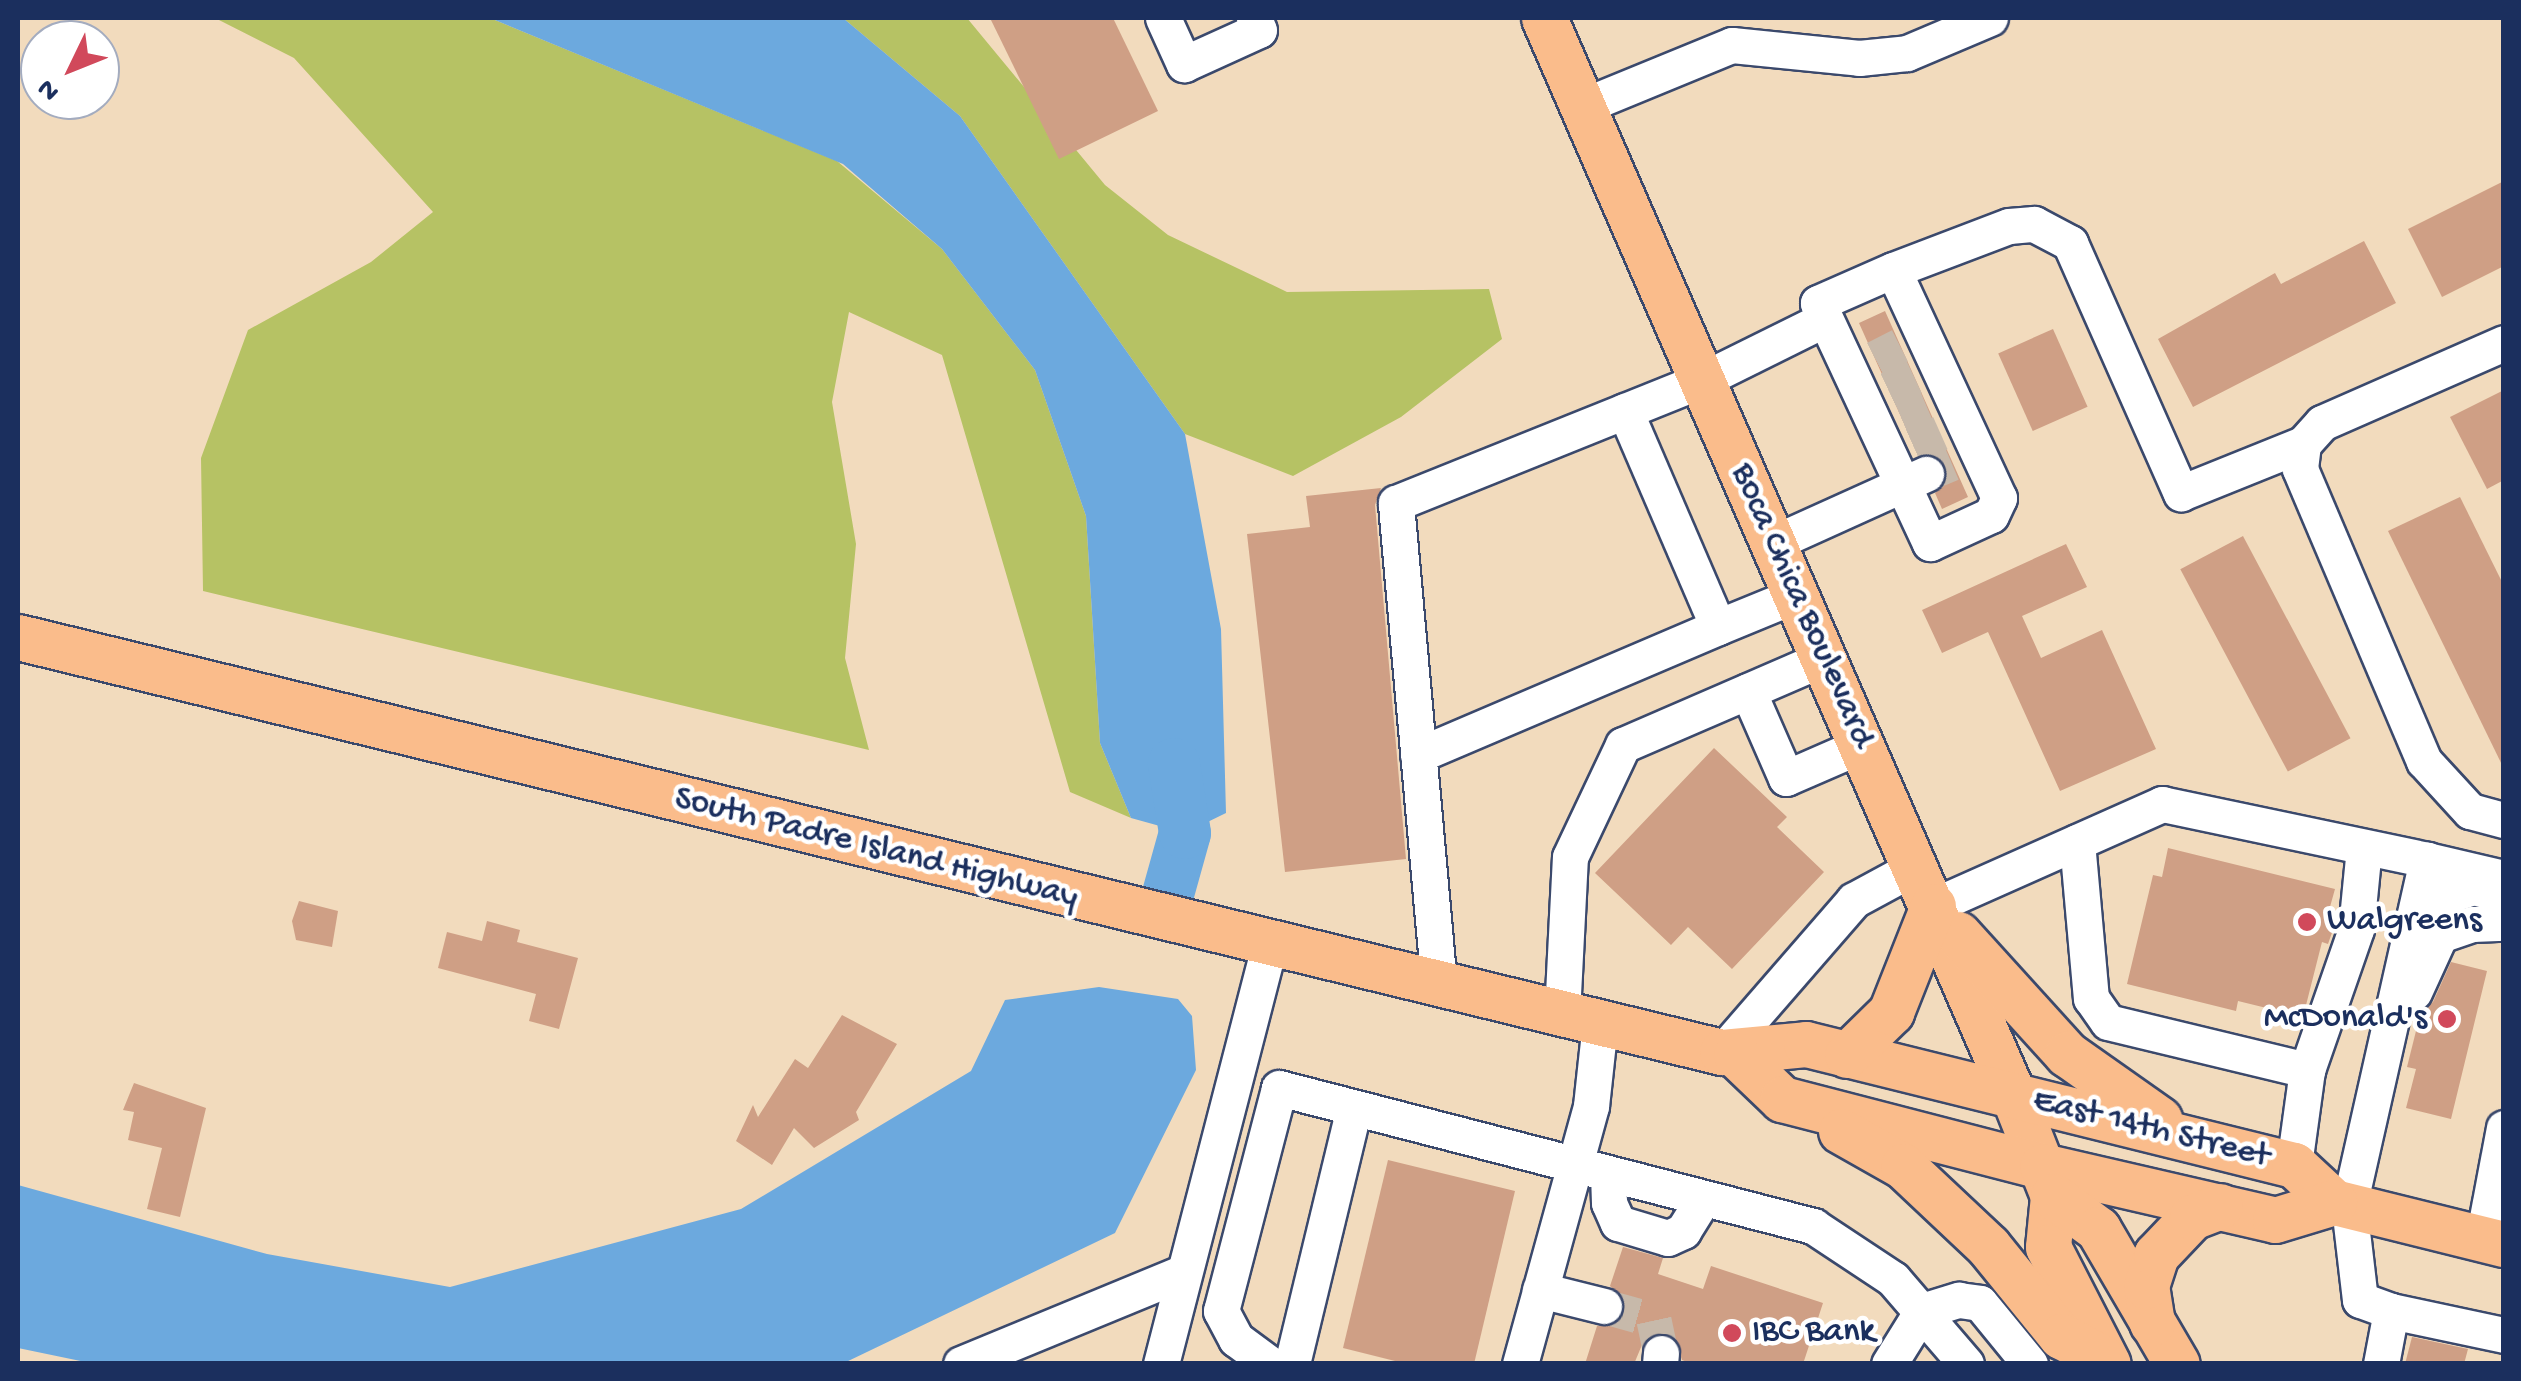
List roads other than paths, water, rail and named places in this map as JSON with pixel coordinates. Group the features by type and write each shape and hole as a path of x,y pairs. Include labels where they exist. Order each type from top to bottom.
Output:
{"main road":[{"name":"Boca Chica Boulevard","path":"1544,18 2014,1097 2047,1181 2048,1247 2107,1361"},
{"name":"South Padre Island Highway","path":"18,637 1269,946 1729,1054 1806,1044 2014,1097"},
{"path":"1847,1055 1891,1012 1924,887"},
{"path":"1924,887 2067,1054 2192,1140"},
{"path":"1729,1054 1782,1099 1903,1166 1988,1246 2061,1336 2107,1361"},
{"name":"East 14th Street","path":"2014,1097 2294,1164 2341,1204"},
{"path":"1782,1099 2047,1181 2098,1229 2165,1347"},
{"name":"East 14th Street","path":"2047,1181 2220,1206 2275,1220 2341,1204"},
{"path":"2341,1204 2493,1241"},
{"path":"2165,1347 2146,1286 2156,1255 2192,1217 2220,1206"}],"street":[{"path":"1163,18 1184,64 1259,30 1254,18"},
{"path":"1583,106 1732,45 1891,55 1990,18"},
{"path":"1914,411 1826,320 1818,303 2008,226 2034,224 2070,244 2181,492 2303,444 2322,423 2504,343"},
{"path":"1893,270 1914,411"},
{"path":"1439,986 1396,503 1702,380 1826,320"},
{"path":"1625,411 1718,627"},
{"path":"1773,542 1914,411"},
{"path":"2303,444 2300,469 2424,761 2470,811 2504,820"},
{"path":"1418,755 1796,594"},
{"path":"1520,1364 1540,1290 1592,1169 1591,1106 1570,857 1623,745 1824,658"},
{"path":"1748,691 1786,778 1862,745"},
{"path":"1729,1054 1854,900 1924,887 2077,842 2162,804 2504,878"},
{"path":"2077,842 2084,970 2091,998 2108,1022 2307,1070"},
{"path":"2294,1164 2307,1070 2356,929 2364,847"},
{"path":"2427,860 2377,1084 2341,1204 2360,1300 2499,1338"},
{"path":"2377,1084 2397,1061 2420,971 2449,895 2474,888 2504,896"},
{"path":"2420,971 2440,935 2472,924 2504,924"},
{"path":"1161,1364 1269,946"},
{"path":"1222,1311 1279,1088 1813,1226 1893,1279 1966,1364"},
{"path":"1292,1364 1354,1108"},
{"path":"2493,1241 2504,1128"},
{"path":"1220,1130 1265,1142"},
{"path":"961,1364 1179,1286 1222,1311 1236,1339 1270,1364"},
{"path":"1540,1290 1604,1306"},
{"path":"1889,1364 1922,1311 1959,1300 1980,1303 2030,1364"},
{"path":"2389,1361 2392,1311"}],"water":[{"path":"490,18 843,18 960,116 1185,434 1221,629 1226,813 1185,833 1131,818 1100,743 1086,516 1035,370 942,249 843,164"},
{"path":"1099,987 1178,999 1192,1016 1196,1070 1115,1233 844,1363 95,1364 18,1348 18,1185 267,1254 450,1287 741,1209 971,1071 1005,1000"}],"waterway":[{"path":"1168,894 1185,833 1174,764"}],"tunnel":[{"path":"1875,358 1900,345"},
{"path":"1888,389 1914,377"},
{"path":"1901,417 1927,406"},
{"path":"1913,445 1940,433"},
{"path":"1926,474 1952,463"},
{"path":"1604,1306 1654,1320 1661,1353"}],"place":[{"name":"Walgreens","path":"2307,922"},
{"name":"McDonald's","path":"2447,1019"},
{"name":"IBC Bank","path":"1732,1333"}]}
